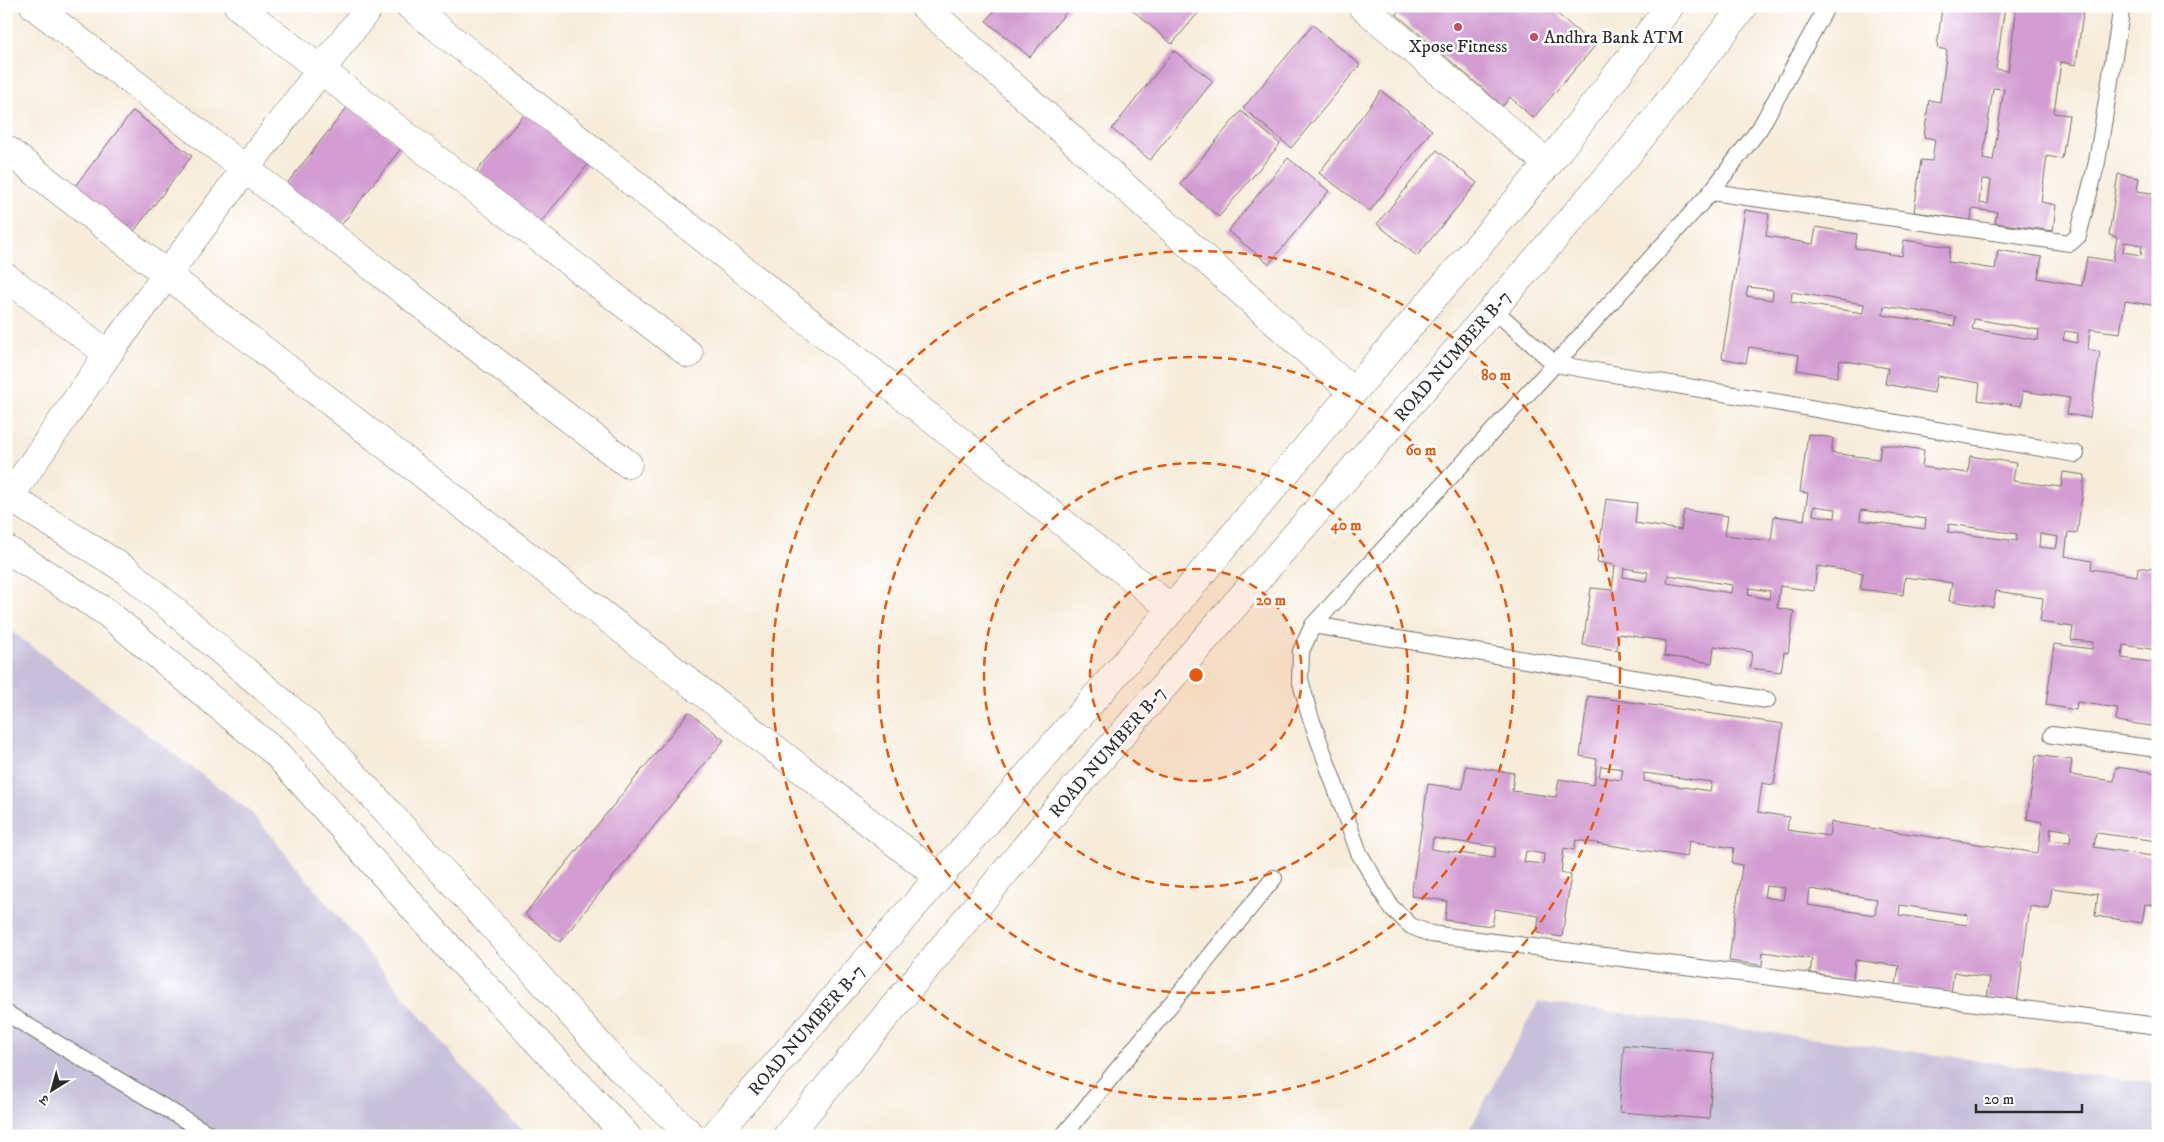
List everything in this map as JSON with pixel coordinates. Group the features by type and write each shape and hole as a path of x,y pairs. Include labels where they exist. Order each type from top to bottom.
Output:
{"street":[{"path":"34,6 628,464"},
{"path":"238,6 690,354"},
{"path":"370,6 246,168 108,354 7,498 126,570 306,722 621,1069 692,1136"},
{"path":"410,6 1172,609"},
{"path":"924,6 1353,392"},
{"path":"1362,6 1548,164"},
{"name":"ROAD NUMBER B-7","path":"714,1136 1172,609 1353,392 1548,164 1670,6"},
{"name":"ROAD NUMBER B-7","path":"787,1136 1063,802 1627,155 1744,6"},
{"path":"6,149 166,276 938,876"},
{"path":"6,277 108,354"},
{"path":"6,549 106,612 278,754 452,952 627,1136"}],"lane":[{"path":"1827,6 1760,128 1711,192 1556,364 1314,625 1301,651 1300,679 1309,713 1359,853 1391,907 1411,926 1431,934 2158,1026"},
{"path":"1711,192 2070,243 2078,236 2097,162 2122,6"},
{"path":"1493,309 1556,364 2076,454"},
{"path":"1314,625 1767,700"},
{"path":"2052,735 2158,749"},
{"path":"1063,1136 1274,878"},
{"path":"6,1013 212,1136"}],"shaded area":[{"path":"6,627 251,812 495,1106 530,1136 6,1136"},
{"path":"1538,1002 2158,1084 2158,1136 1466,1136"}],"building":[{"path":"998,6 1071,6 1030,57 986,21"},
{"path":"1132,6 1204,6 1172,44 1130,8"},
{"path":"1396,6 1548,6 1595,46 1533,118 1510,97 1503,106 1396,14 1400,10"},
{"path":"1955,6 2005,6 1996,69 2008,71 2017,6 2084,6 2076,65 2061,62 2054,113 2069,115 2062,159 2047,156 2041,202 2056,205 2053,231 1995,223 1997,212 1972,209 1971,220 1914,212 1921,160 1932,161 1935,139 1924,137 1929,100 1940,102 1947,50 1937,48 1942,7 1955,9","holes":["1993,88 2004,89 1993,161 1983,159","1982,179 1991,180 1988,204 1979,203"]},
{"path":"1313,25 1360,65 1291,148 1243,108"},
{"path":"1174,51 1213,81 1150,160 1112,129"},
{"path":"1381,91 1432,130 1370,211 1319,173"},
{"path":"349,105 402,147 335,233 281,191"},
{"path":"529,109 591,161 535,229 472,177"},
{"path":"133,111 192,156 127,240 68,195"},
{"path":"1241,111 1280,144 1219,217 1180,184"},
{"path":"1437,150 1477,183 1417,256 1377,224"},
{"path":"1288,158 1329,191 1269,264 1228,231"},
{"path":"2118,174 2139,178 2137,191 2158,194 2158,306 2125,301 2120,333 2090,329 2088,350 2100,352 2090,418 2067,414 2070,398 2023,391 2021,406 1978,400 1980,383 1937,376 1934,393 1885,384 1888,368 1840,360 1837,377 1797,370 1799,355 1749,347 1746,363 1722,358 1745,210 1769,214 1766,236 1813,244 1816,227 1857,234 1855,248 1902,256 1904,240 1950,247 1948,262 1995,269 1998,250 2042,257 2038,278 2082,286 2087,257 2113,261 2117,237 2109,235","holes":["2124,242 2142,245 2141,255 2123,252","1748,287 1773,290 1772,300 1746,296","1792,292 1864,304 1863,313 1791,302","1884,306 1956,317 1954,326 1883,315","1974,319 2039,330 2038,340 1972,329","2065,331 2078,333 2077,343 2063,340"]},
{"path":"1808,434 1833,438 1831,453 1879,459 1881,444 1924,450 1922,467 1968,473 1970,456 2016,463 2013,481 2061,487 2063,472 2085,475 2077,533 2068,532 2065,556 2092,561 2091,569 2137,576 2138,567 2158,570 2158,650 2123,645 2122,658 2158,663 2158,727 2116,721 2118,708 2077,702 2076,710 2046,705 2054,644 2092,649 2093,642 2071,640 2073,627 2040,622 2043,598 1996,591 1993,607 1949,601 1952,583 1905,577 1903,595 1860,589 1863,573 1817,566 1814,591 1780,586 1777,608 1794,611 1788,653 1784,652 1781,672 1750,668 1752,652 1714,646 1712,663 1664,656 1666,641 1619,634 1617,650 1583,645 1591,588 1612,590 1615,565 1597,562 1606,499 1637,503 1635,523 1681,530 1684,510 1728,516 1725,535 1771,541 1774,516 1804,520 1808,493 1800,492","holes":["1814,506 1836,509 1835,518 1813,515","1861,510 1926,519 1925,529 1860,520","1949,524 2017,534 2017,541 1948,532","2040,534 2058,537 2056,549 2039,547","1624,568 1648,572 1646,581 1623,577","1668,575 1732,585 1731,593 1667,583","1749,588 1770,591 1769,599 1748,595"]},
{"path":"1588,696 1783,724 1774,785 1762,783 1758,812 1789,817 1787,830 1829,836 1831,822 2038,853 2042,822 2027,819 2036,755 2072,760 2070,775 2114,781 2116,767 2158,773 2158,841 2096,833 2094,847 2158,857 2158,906 2145,904 2142,923 2095,916 2098,894 2052,888 2049,909 2030,906 2017,1003 1987,998 1990,978 1954,972 1951,993 1896,985 1899,966 1855,960 1853,979 1810,973 1812,959 1763,952 1762,965 1729,961 1742,865 1732,863 1734,848 1689,841 1687,857 1576,840 1574,850 1564,848 1561,873 1571,875 1562,937 1537,933 1539,916 1495,909 1492,926 1445,920 1447,901 1411,896 1428,784 1463,789 1466,766 1514,773 1512,791 1556,797 1559,779 1594,785 1597,759 1580,756","holes":["1601,766 1623,769 1621,780 1599,777","1644,773 1712,782 1710,791 1644,781","2051,828 2071,831 2070,842 2050,840","1433,838 1496,847 1494,858 1431,849","1526,851 1544,854 1543,864 1524,862","1766,886 1785,888 1783,900 1764,897","1810,889 1877,899 1875,915 1808,905","1900,905 1968,915 1967,925 1899,915"]},
{"path":"689,712 724,740 560,942 525,914"},
{"path":"1624,1045 1714,1053 1709,1119 1619,1112"}],"place":[{"name":"Xpose Fitness","path":"1458,27"},
{"name":"Andhra Bank ATM","path":"1534,37"}]}
